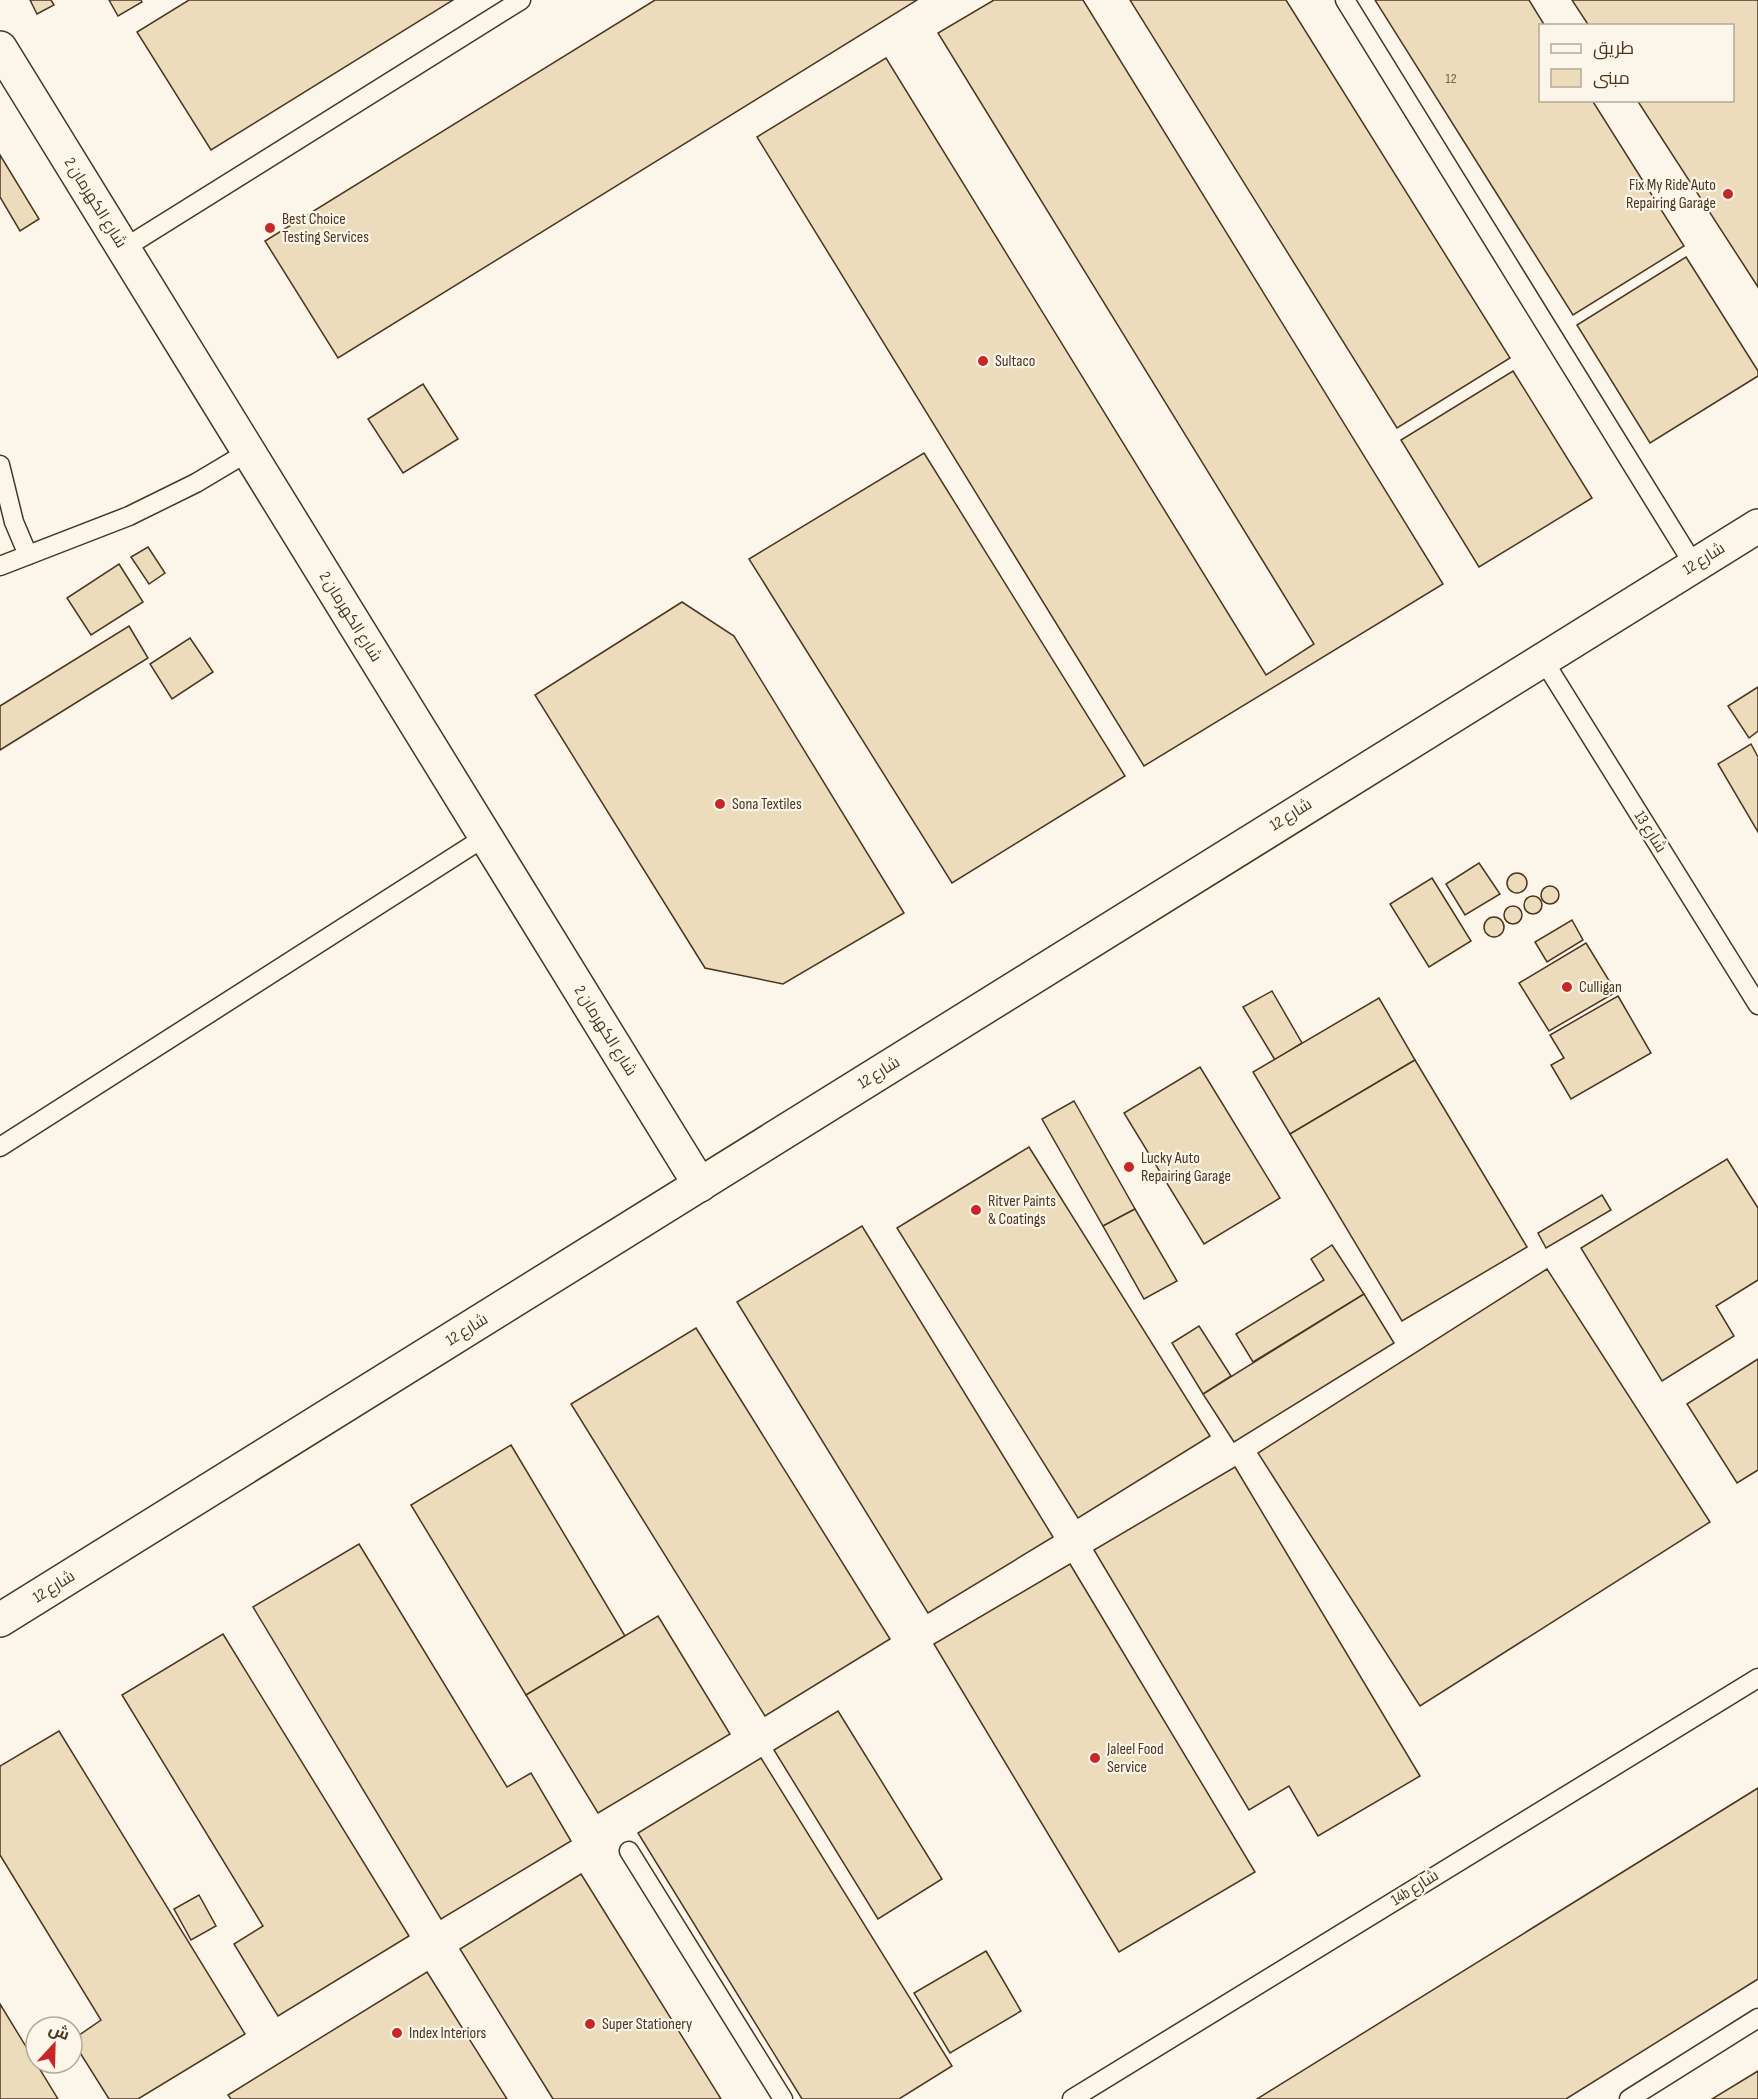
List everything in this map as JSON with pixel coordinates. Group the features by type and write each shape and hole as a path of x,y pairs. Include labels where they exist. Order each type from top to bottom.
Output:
{"street":[{"name":"شارع الكهرمان 2","path":"0,48 700,1185"},
{"name":"شارع 12","path":"0,1620 1542,658 1758,526"}],"lane":[{"path":"123,249 521,0"},
{"path":"1345,0 1694,565"},
{"path":"0,566 129,516 196,483 248,452"},
{"path":"0,465 14,522 28,555"},
{"name":"شارع 13","path":"1542,658 1758,1005"},
{"path":"0,1147 485,837"},
{"name":"14b شارع","path":"1072,2099 1758,1678"},
{"path":"629,1851 783,2099"},
{"path":"1635,2097 1758,2018"}],"building":[{"path":"30,0 51,0 54,5 37,14"},
{"path":"109,0 141,0 142,2 118,16"},
{"path":"189,0 453,0 211,150 137,32"},
{"path":"655,0 917,0 338,358 265,241"},
{"name":"Sultaco","path":"994,0 1083,0 1443,584 1144,766 757,137 886,58 1266,675 1314,644 938,33"},
{"path":"1130,0 1286,0 1510,358 1397,428"},
{"path":"1375,0 1529,0 1544,24 1539,24 1539,102 1593,102 1684,246 1573,315"},
{"name":"Fix My Ride Auto Repairing Garage","path":"1572,0 1758,0 1758,287 1638,102 1734,102 1734,24 1588,24"},
{"path":"0,155 39,219 20,231 0,197"},
{"path":"1686,257 1758,371 1758,376 1650,443 1577,325"},
{"path":"1513,371 1592,498 1479,567 1401,440"},
{"path":"423,384 458,439 403,473 368,419"},
{"path":"924,453 1125,776 952,883 749,559"},
{"path":"148,547 165,573 149,584 131,557"},
{"path":"119,564 143,602 91,635 67,598"},
{"name":"Sona Textiles","path":"682,602 734,636 904,913 783,984 705,968 535,695"},
{"path":"129,626 148,658 0,750 0,706"},
{"path":"190,638 213,672 172,699 150,664"},
{"path":"1758,687 1758,731 1749,738 1728,706"},
{"path":"1751,744 1758,757 1758,832 1718,764"},
{"path":"1479,863 1500,894 1465,915 1446,884"},
{"path":"1517,873 1524,876 1527,883 1524,890 1517,893 1510,890 1507,883 1510,876"},
{"path":"1432,878 1471,941 1429,967 1390,904"},
{"path":"1546,886 1554,886 1559,891 1557,902 1546,904 1541,899 1541,891"},
{"path":"1533,896 1539,899 1542,905 1539,911 1533,914 1527,911 1524,905 1527,899"},
{"path":"1509,906 1517,906 1522,911 1520,922 1509,924 1504,919 1504,911"},
{"path":"1494,917 1501,920 1504,927 1501,934 1494,937 1487,934 1484,927 1487,920"},
{"path":"1572,920 1583,940 1547,962 1535,942"},
{"name":"Culligan","path":"1586,943 1616,992 1549,1031 1519,983"},
{"path":"1272,991 1302,1043 1275,1060 1243,1007"},
{"path":"1618,996 1651,1053 1571,1099 1551,1065 1564,1058 1550,1035"},
{"path":"1379,998 1415,1060 1290,1134 1253,1072"},
{"path":"1415,1060 1527,1247 1402,1321 1290,1134"},
{"path":"1200,1067 1280,1198 1204,1244 1124,1113"},
{"path":"1074,1101 1135,1209 1103,1226 1042,1119"},
{"path":"1029,1147 1210,1436 1078,1518 897,1228"},
{"path":"1727,1159 1758,1208 1758,1280 1716,1306 1734,1336 1662,1381 1581,1248"},
{"path":"1602,1195 1611,1210 1546,1248 1538,1233"},
{"path":"1135,1209 1177,1281 1144,1299 1103,1226"},
{"path":"862,1226 1053,1537 928,1613 737,1302"},
{"path":"1332,1245 1364,1294 1253,1362 1236,1334 1324,1280 1311,1259"},
{"path":"1547,1269 1710,1522 1420,1706 1258,1453"},
{"path":"1364,1294 1394,1343 1234,1442 1203,1394"},
{"path":"1199,1326 1231,1376 1203,1394 1172,1343"},
{"path":"696,1328 890,1639 765,1716 571,1404"},
{"path":"1758,1359 1758,1470 1737,1483 1687,1404"},
{"path":"511,1445 625,1636 526,1695 411,1505"},
{"path":"1235,1467 1420,1776 1318,1836 1289,1786 1249,1810 1094,1550"},
{"path":"359,1544 507,1787 531,1773 571,1841 441,1919 253,1607"},
{"name":"Jaleel Food Service","path":"1070,1564 1255,1872 1119,1952 934,1644"},
{"path":"658,1616 730,1734 598,1813 526,1695"},
{"path":"223,1634 409,1936 278,2016 234,1944 263,1926 122,1695"},
{"path":"838,1711 942,1879 878,1919 774,1750"},
{"path":"59,1731 245,2034 138,2099 109,2099 84,2059 84,2032 101,2020 0,1855 0,1766"},
{"path":"761,1758 952,2066 899,2099 802,2099 638,1833"},
{"path":"1758,1788 1758,1979 1566,2099 1257,2099"},
{"name":"Super Stationery","path":"581,1874 721,2099 553,2099 460,1949"},
{"path":"199,1895 216,1926 191,1940 174,1909"},
{"path":"986,1951 1021,2011 950,2053 914,1993"},
{"name":"Index Interiors","path":"427,1972 507,2099 231,2099 228,2095"},
{"path":"0,2004 24,2043 24,2075 43,2075 58,2099 0,2099"},
{"path":"1758,2071 1758,2099 1712,2099"}],"place":[{"name":"Fix My Ride Auto Repairing Garage","path":"1728,194"},
{"name":"Best Choice Testing Services","path":"270,228"},
{"name":"Sultaco","path":"983,361"},
{"name":"Sona Textiles","path":"720,804"},
{"name":"Culligan","path":"1567,987"},
{"name":"Lucky Auto Repairing Garage","path":"1129,1167"},
{"name":"Ritver Paints & Coatings","path":"976,1210"},
{"name":"Jaleel Food Service","path":"1095,1758"},
{"name":"Super Stationery","path":"590,2024"},
{"name":"Index Interiors","path":"397,2033"}]}
